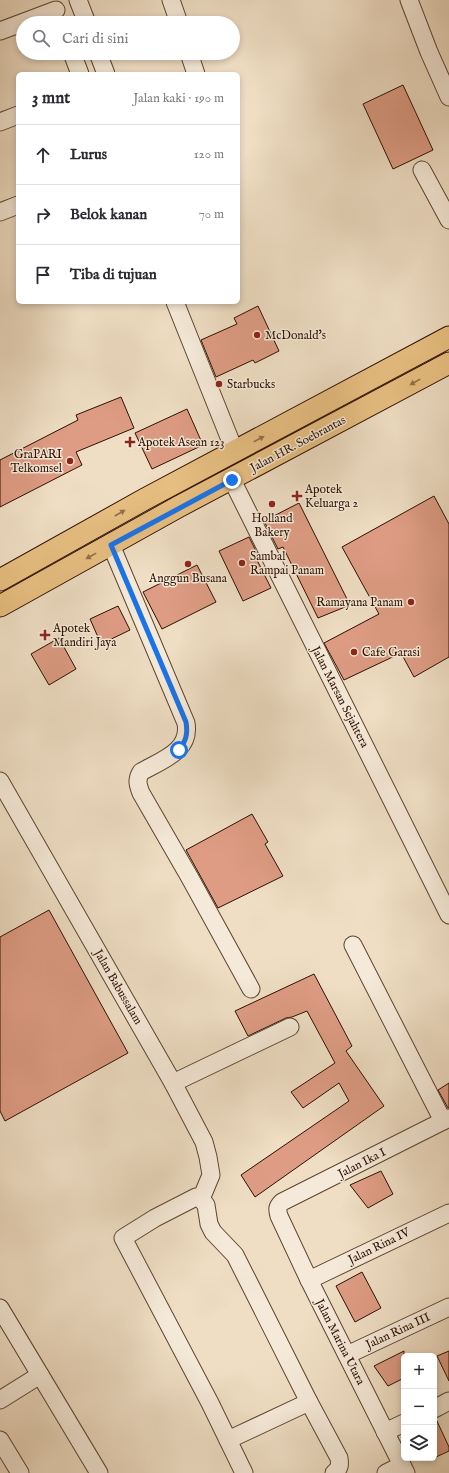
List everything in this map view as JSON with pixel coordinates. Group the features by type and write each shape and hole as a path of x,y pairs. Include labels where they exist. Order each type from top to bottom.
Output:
{"main road":[{"name":"Jalan HR. Soebrantas","path":"0,580 145,499 449,337"},
{"name":"Jalan HR. Soebrantas","path":"0,606 449,363"},
{"path":"19,570 29,590"}],"street":[{"path":"78,0 84,16"},
{"path":"171,0 176,16"},
{"path":"409,0 429,52 449,97"},
{"path":"42,16 56,11"},
{"path":"0,31 16,25"},
{"path":"75,60 79,72"},
{"path":"101,60 105,72"},
{"path":"191,60 195,72"},
{"path":"0,122 16,116"},
{"path":"422,170 449,220"},
{"path":"0,212 16,206"},
{"path":"176,304 235,452"},
{"name":"Jalan Marsan Sejahtera","path":"232,480 449,915"},
{"path":"111,545 186,722 188,731 185,742 179,750 141,772 138,778 138,785 141,793 190,878 251,990"},
{"name":"Jalan Babussalam","path":"0,781 173,1082 204,1142 211,1175 201,1199"},
{"path":"353,945 446,1120"},
{"path":"173,1082 290,1028"},
{"name":"Jalan Ika I","path":"277,1210 278,1206 282,1202 446,1120"},
{"path":"244,1473 123,1238 196,1197 201,1199 206,1205 209,1224 213,1232 235,1255 308,1402 339,1458 339,1469 334,1473"},
{"name":"Jalan Marina Utara","path":"277,1210 309,1280 404,1469"},
{"name":"Jalan Rina IV","path":"309,1280 449,1212"},
{"name":"Jalan Rina III","path":"347,1355 449,1307"},
{"path":"0,1308 99,1473"},
{"path":"0,1400 40,1375"},
{"path":"437,1407 449,1401"},
{"path":"228,1440 308,1402"},
{"path":"385,1432 401,1424"},
{"path":"0,1440 20,1473"},
{"path":"386,1473 404,1469"}],"building":[{"path":"403,85 433,150 393,169 363,104"},
{"path":"258,306 279,351 255,363 253,360 216,377 201,340 237,324 234,318"},
{"path":"121,397 134,428 76,452 82,465 0,507 0,460 78,420 76,415"},
{"path":"187,409 203,445 152,469 135,433"},
{"name":"Ramayana Panam","path":"434,496 449,524 449,657 414,677 401,653 344,680 324,643 379,614 342,547"},
{"path":"299,503 350,605 318,618 283,547 278,549 264,521"},
{"path":"249,537 260,559 257,560 271,588 243,601 219,551"},
{"path":"197,565 216,602 162,629 143,592"},
{"path":"118,606 130,630 101,644 90,619"},
{"path":"59,638 76,669 49,685 31,654"},
{"path":"252,814 268,842 265,844 283,876 218,908 186,850"},
{"path":"49,910 128,1053 5,1121 0,1111 0,937"},
{"path":"314,974 352,1046 346,1051 384,1106 255,1197 241,1175 349,1101 339,1083 303,1108 291,1092 335,1063 307,1011 286,1018 248,1036 235,1011"},
{"path":"449,1083 449,1108 448,1108 438,1090"},
{"path":"381,1171 393,1194 368,1208 350,1185"},
{"path":"362,1272 381,1308 355,1322 336,1286"},
{"path":"404,1351 404,1353 401,1353 401,1380 388,1386 374,1366"},
{"path":"449,1351 449,1381 437,1356"},
{"path":"437,1421 449,1447 449,1451 437,1457"}],"place":[{"name":"McDonald's","path":"257,335"},
{"name":"Starbucks","path":"219,384"},
{"name":"Apotek Asean 123","path":"130,442"},
{"name":"GraPARI Telkomsel","path":"70,461"},
{"name":"Apotek Keluarga 2","path":"297,496"},
{"name":"Holland Bakery","path":"272,504"},
{"name":"Sambal Rampai Panam","path":"242,563"},
{"name":"Anggun Busana","path":"188,564"},
{"name":"Ramayana Panam","path":"411,602"},
{"name":"Apotek Mandiri Jaya","path":"45,635"},
{"name":"Cafe Garasi","path":"354,652"}],"route":[{"path":"179,750 185,742 188,731 186,722 111,545 232,480"}]}
